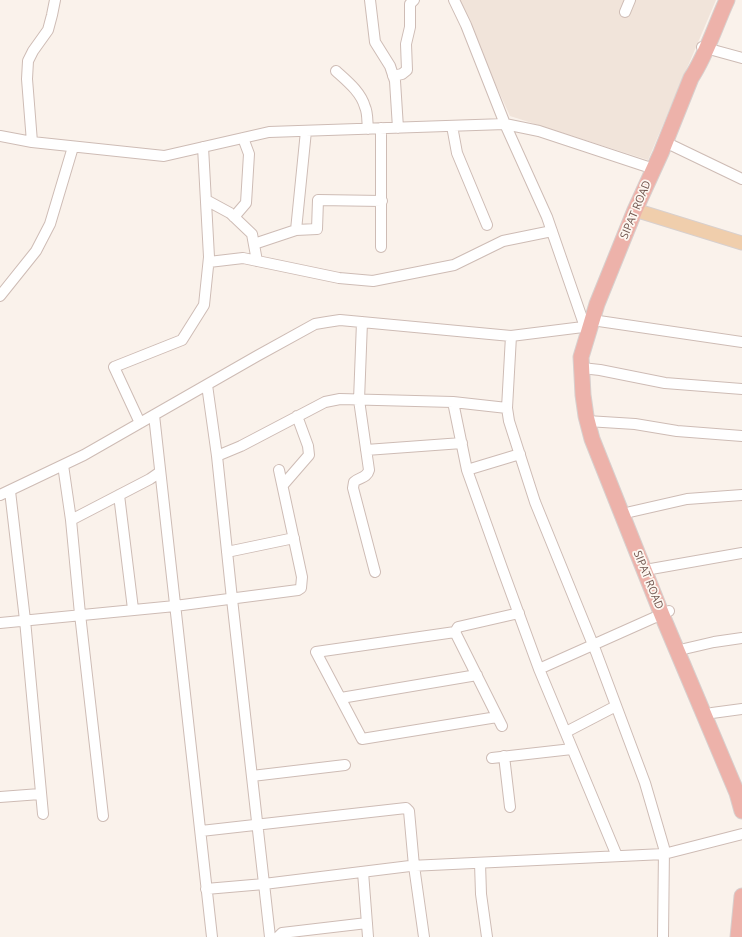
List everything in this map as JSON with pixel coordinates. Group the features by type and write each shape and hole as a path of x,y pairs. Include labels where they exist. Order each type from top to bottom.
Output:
{"highway":[{"name":"SIPAT ROAD","path":"723,1 589,324 586,343 586,368 592,421 592,439 665,613 734,786 742,811"},
{"name":"SIPAT ROAD","path":"592,421 630,512 665,613 684,649 742,788"},
{"path":"738,937 742,896"}],"main road":[{"path":"635,210 742,242"}],"street":[{"path":"32,142 27,79 28,61 33,51 48,30 54,0"},
{"path":"370,0 375,42 394,76 398,128"},
{"path":"394,76 402,74 407,70 406,44 411,23 410,4 414,0"},
{"path":"454,0 466,25 505,124 547,217 589,324"},
{"path":"625,12 630,0"},
{"path":"703,48 742,58"},
{"path":"336,71 354,88 362,99 366,107 368,129"},
{"path":"0,136 32,142 164,156 269,132 505,124 539,131 654,169"},
{"path":"452,126 457,153 488,225"},
{"path":"381,128 382,247"},
{"path":"296,230 306,131"},
{"path":"234,217 246,202 249,154 243,138"},
{"path":"665,142 742,179"},
{"path":"0,296 36,251 50,224 73,147"},
{"path":"140,423 114,367 182,340 204,305 209,262 203,147"},
{"path":"206,200 234,217 252,234 257,261"},
{"path":"254,244 296,230 317,229 318,200 382,201"},
{"path":"209,262 243,258 339,278 373,281 454,265 502,241 552,231"},
{"path":"0,495 84,455 315,324 340,320 511,336 589,324 742,342"},
{"path":"362,322 359,400 368,463 368,474 354,482 353,488 375,572"},
{"path":"511,336 507,408 520,454 535,502 593,645 645,783 664,848 663,937"},
{"path":"586,368 665,383 742,389"},
{"path":"207,385 218,456 232,599 270,937"},
{"path":"218,456 241,446 325,402 340,399 453,402 507,408"},
{"path":"453,402 467,470 539,669 617,856"},
{"path":"154,415 212,937"},
{"path":"283,484 309,455 308,446 297,416"},
{"path":"592,421 635,424 677,431 742,436"},
{"path":"366,450 462,443"},
{"path":"467,470 520,454"},
{"path":"63,465 71,520 103,816"},
{"path":"0,623 80,614 175,606 295,591 301,588 302,577 279,470"},
{"path":"71,520 160,472"},
{"path":"10,491 25,620 43,814"},
{"path":"119,495 133,610"},
{"path":"630,512 687,499 742,495"},
{"path":"227,552 294,538"},
{"path":"651,569 742,552"},
{"path":"498,717 362,738 316,652 455,632 458,627 519,613"},
{"path":"539,669 665,613"},
{"path":"455,632 502,726"},
{"path":"684,649 714,642 742,638"},
{"path":"341,698 477,675"},
{"path":"566,732 616,706"},
{"path":"712,713 742,709"},
{"path":"492,758 572,749"},
{"path":"504,756 510,807"},
{"path":"252,776 345,765"},
{"path":"0,797 40,794"},
{"path":"201,831 406,808 409,811 414,866 424,937"},
{"path":"206,889 264,884 414,866 664,854 742,834"},
{"path":"480,862 481,894 486,937"},
{"path":"363,872 368,937"},
{"path":"278,937 282,933 367,923"}],"shaded area":[{"path":"457,0 716,0 648,160 510,116"}]}
